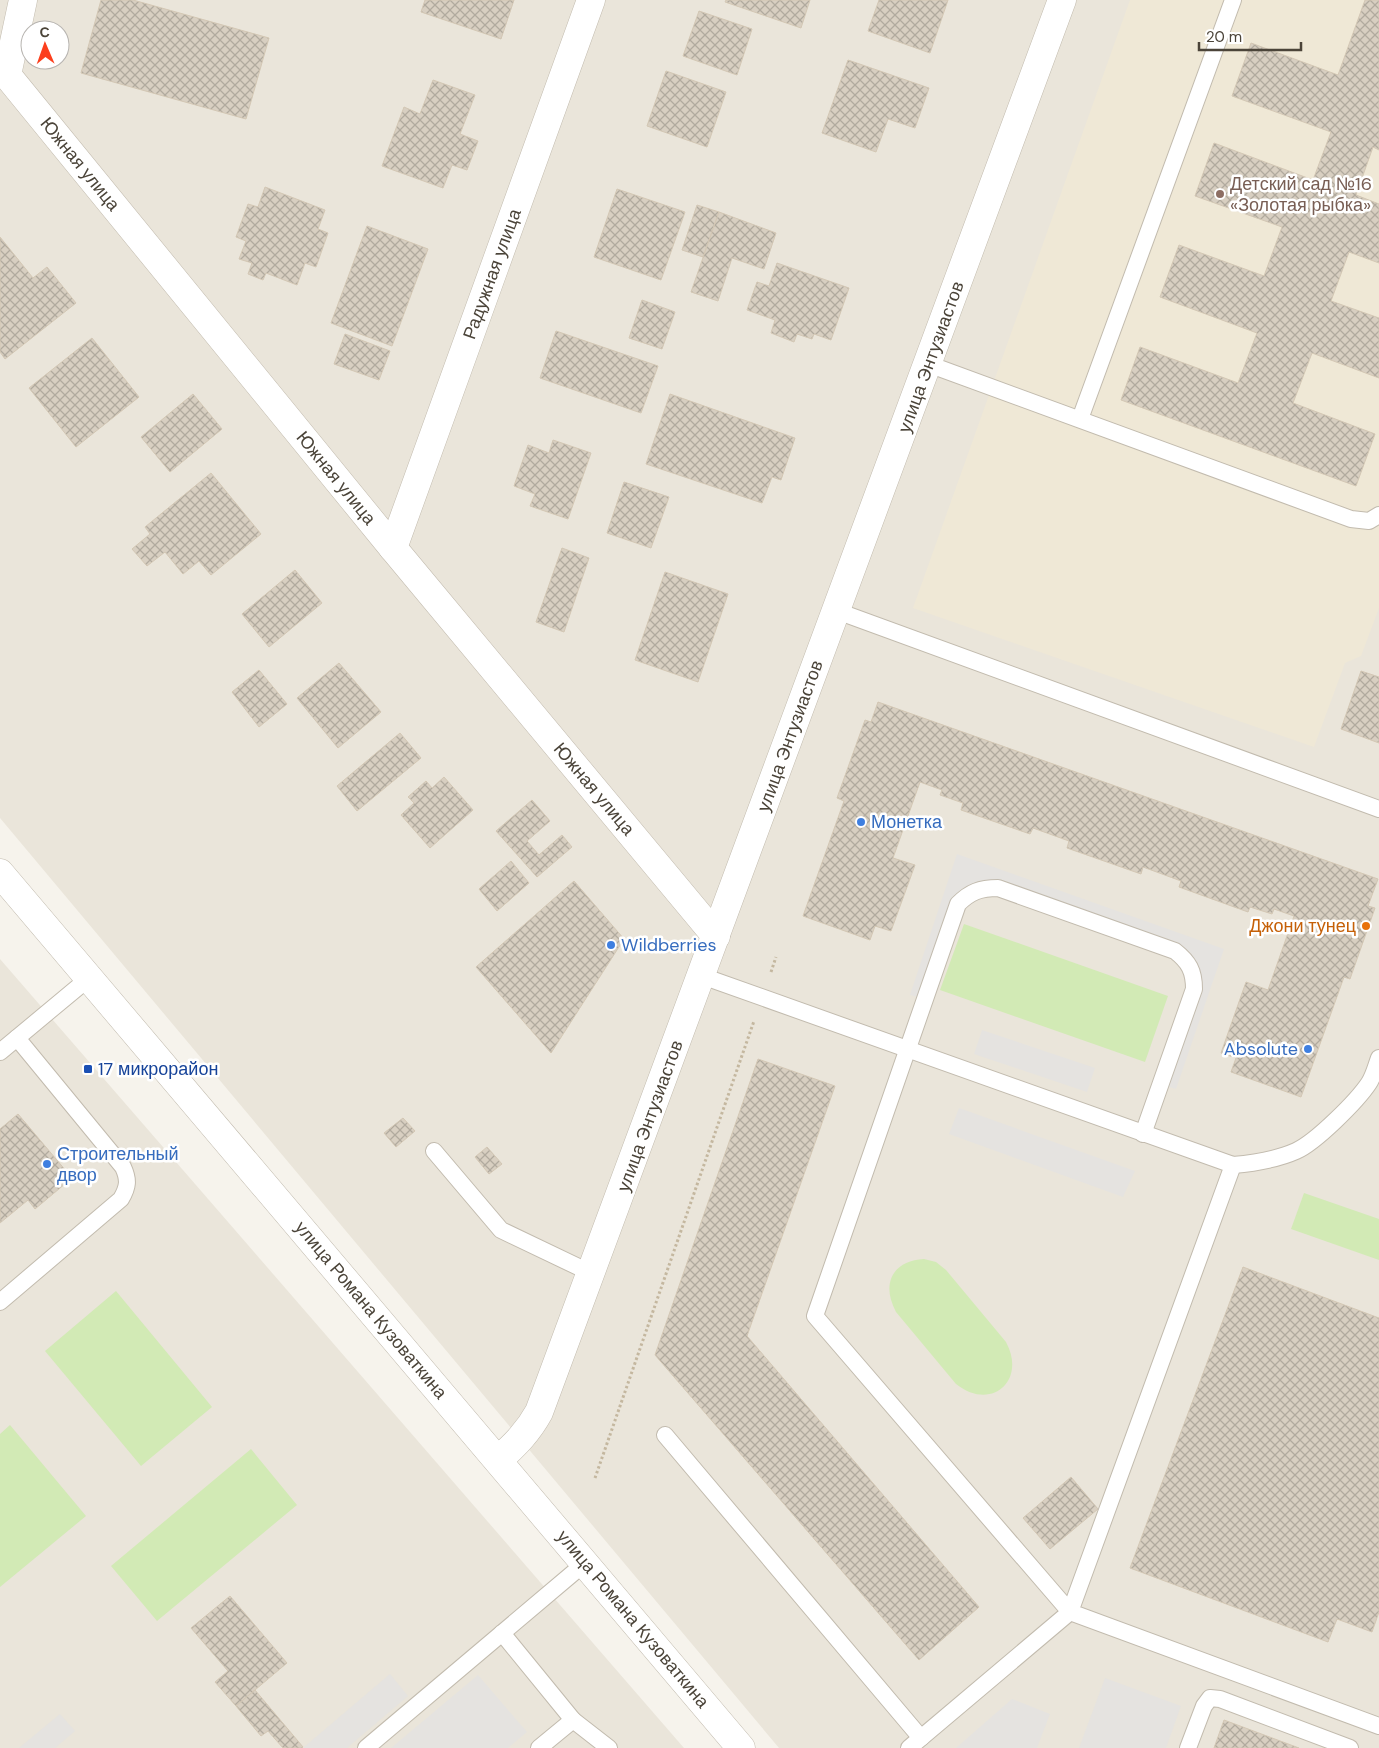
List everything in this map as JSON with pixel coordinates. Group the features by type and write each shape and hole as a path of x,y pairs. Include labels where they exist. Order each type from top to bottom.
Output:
{"street":[{"name":"Южная улица","path":"22,0 2,78 716,936"},
{"name":"Радужная улица","path":"393,548 591,0"},
{"name":"улица Энтузиастов","path":"498,1460 519,1441 530,1428 539,1412 1062,0"},
{"name":"улица Романа Кузоваткина","path":"0,873 741,1748"}],"lane":[{"path":"1080,419 1233,0"},
{"path":"928,364 1351,518 1369,521 1379,515"},
{"path":"837,611 1379,809"},
{"path":"1143,1134 1194,989 1194,975 1188,960 1165,947 998,888 984,888 969,893 958,904 906,1049 815,1316 1070,1612 1379,1726"},
{"path":"702,976 1233,1165 1266,1161 1298,1150 1325,1129 1361,1094 1377,1068"},
{"path":"0,1052 89,978"},
{"path":"0,1302 121,1199 127,1188 127,1177 123,1167 17,1038"},
{"path":"434,1151 501,1230 591,1272"},
{"path":"665,1435 915,1743 1070,1612 1233,1165"},
{"path":"366,1748 585,1563"},
{"path":"502,1634 573,1720 609,1748"},
{"path":"1188,1748 1204,1706 1210,1698 1220,1699 1350,1748"},
{"path":"539,1748 573,1720"}],"path":[{"path":"595,1478 776,957"}],"shaded area":[{"path":"0,0 1379,0 1379,1748 779,1748 0,818"},
{"name":"Детский сад №16 «Золотая рыбка»","path":"1130,0 1379,0 1379,608 1361,656 1345,663 1314,747 913,608"},
{"path":"957,854 1224,949 1176,1089 1166,1086 1198,989 1190,959 997,883 968,890 918,997 910,995"},
{"path":"0,959 684,1748 0,1748"},
{"path":"982,1030 1095,1068 1087,1092 974,1054"},
{"path":"959,1108 1135,1171 1123,1197 949,1134"},
{"path":"390,1674 408,1696 347,1748 303,1748"},
{"path":"478,1675 527,1732 508,1748 391,1748"},
{"path":"1105,1678 1181,1706 1166,1748 1079,1748"},
{"path":"1012,1699 1050,1714 1037,1748 956,1748"},
{"path":"60,1714 75,1731 55,1748 19,1748"}],"green space":[{"path":"964,924 1168,996 1145,1062 940,990"},
{"path":"1304,1193 1379,1219 1379,1260 1291,1229"},
{"path":"924,1259 936,1262 946,1270 1006,1342 1011,1356 1012,1369 1009,1380 1002,1388 993,1393 982,1395 969,1392 956,1384 896,1312 890,1292 892,1276 904,1264"},
{"path":"116,1291 212,1407 141,1466 45,1351"},
{"path":"10,1425 86,1516 0,1587 0,1434"},
{"path":"251,1449 297,1505 157,1621 111,1566"}],"building":[{"path":"101,0 133,0 269,38 246,119 81,73"},
{"path":"425,0 514,0 501,39 421,12"},
{"path":"726,0 810,0 801,28 725,2"},
{"path":"879,0 948,0 930,53 868,31"},
{"path":"1365,0 1379,0 1379,150 1373,147 1356,195 1379,204 1379,263 1349,252 1331,301 1379,318 1379,378 1312,353 1293,403 1375,434 1356,486 1121,400 1140,347 1238,383 1257,333 1160,297 1179,245 1264,276 1282,227 1195,196 1214,143 1313,180 1331,132 1232,96 1251,43 1338,75"},
{"path":"699,11 752,29 737,75 683,56"},
{"path":"848,60 929,88 915,128 888,119 876,152 822,133"},
{"path":"666,71 726,92 707,147 647,126"},
{"path":"433,80 475,95 460,134 478,141 467,170 452,165 443,188 382,166 404,107 420,114"},
{"path":"265,187 325,210 318,229 328,233 316,267 305,263 297,285 266,273 263,280 248,274 252,263 239,259 246,241 236,237 248,204 258,207"},
{"path":"617,189 685,212 661,280 594,257"},
{"path":"697,205 719,212 703,257 682,250"},
{"path":"719,212 776,233 764,269 732,258 718,301 691,292"},
{"path":"367,226 428,249 392,346 331,323"},
{"path":"0,237 33,278 47,267 76,303 5,359 0,352"},
{"path":"777,263 849,288 831,340 814,334 812,339 797,334 794,342 771,333 775,320 747,310 757,282 769,286"},
{"path":"642,300 675,312 662,349 629,338"},
{"path":"556,331 658,366 641,413 540,378"},
{"path":"345,334 390,351 379,380 334,364"},
{"path":"92,338 139,397 76,447 29,388"},
{"path":"193,394 222,429 170,472 141,437"},
{"path":"670,394 795,438 781,480 772,477 762,503 646,464"},
{"path":"553,440 591,453 568,519 530,506 535,494 514,486 528,445 549,453"},
{"path":"211,473 261,534 211,575 199,561 183,574 165,552 147,566 132,549 150,534 145,527"},
{"path":"624,482 669,497 651,548 607,533"},
{"path":"562,548 589,558 564,632 536,622"},
{"path":"295,570 322,603 269,647 242,614"},
{"path":"665,572 728,594 698,682 635,660"},
{"path":"339,663 381,712 338,748 297,698"},
{"path":"259,670 287,704 259,727 232,692"},
{"path":"1361,671 1379,677 1379,743 1341,729"},
{"path":"878,702 1378,879 1368,906 1375,908 1350,979 1344,977 1301,1097 1231,1072 1236,1058 1221,1053 1246,982 1268,990 1294,916 1274,909 1272,914 1250,907 1248,912 1179,887 1181,881 1143,867 1141,874 1067,848 1069,841 1033,828 1030,834 961,810 963,803 940,795 942,790 920,782 893,858 915,865 891,931 875,926 870,940 803,916 844,801 837,798 865,720 871,722"},
{"path":"400,733 421,758 357,811 337,786"},
{"path":"444,777 473,810 430,848 401,815 414,803 408,797 426,781 432,788"},
{"path":"532,800 550,821 527,841 539,855 562,835 572,847 537,877 496,831"},
{"path":"511,861 529,883 497,911 479,889"},
{"path":"574,881 624,939 551,1053 476,967"},
{"path":"758,1059 835,1086 747,1336 979,1607 919,1660 655,1355"},
{"path":"18,1114 72,1178 35,1209 28,1200 0,1223 0,1129"},
{"path":"403,1118 415,1131 396,1147 384,1133"},
{"path":"487,1147 502,1164 489,1174 475,1157"},
{"path":"1243,1267 1379,1318 1379,1612 1372,1632 1337,1619 1328,1642 1130,1568"},
{"path":"1071,1477 1098,1509 1050,1549 1023,1518"},
{"path":"230,1596 287,1663 236,1706 215,1682 228,1671 191,1628"},
{"path":"255,1690 302,1748 283,1748 268,1731 261,1736 236,1706"},
{"path":"1224,1720 1299,1748 1214,1748"}],"place":[{"name":"Детский сад №16 «Золотая рыбка»","path":"1220,194"},
{"name":"Монетка","path":"861,822"},
{"name":"Джони тунец","path":"1366,926"},
{"name":"Wildberries","path":"611,945"},
{"name":"Absolute","path":"1308,1049"},
{"name":"17 микрорайон","path":"88,1069"},
{"name":"Строительный двор","path":"47,1164"}]}
